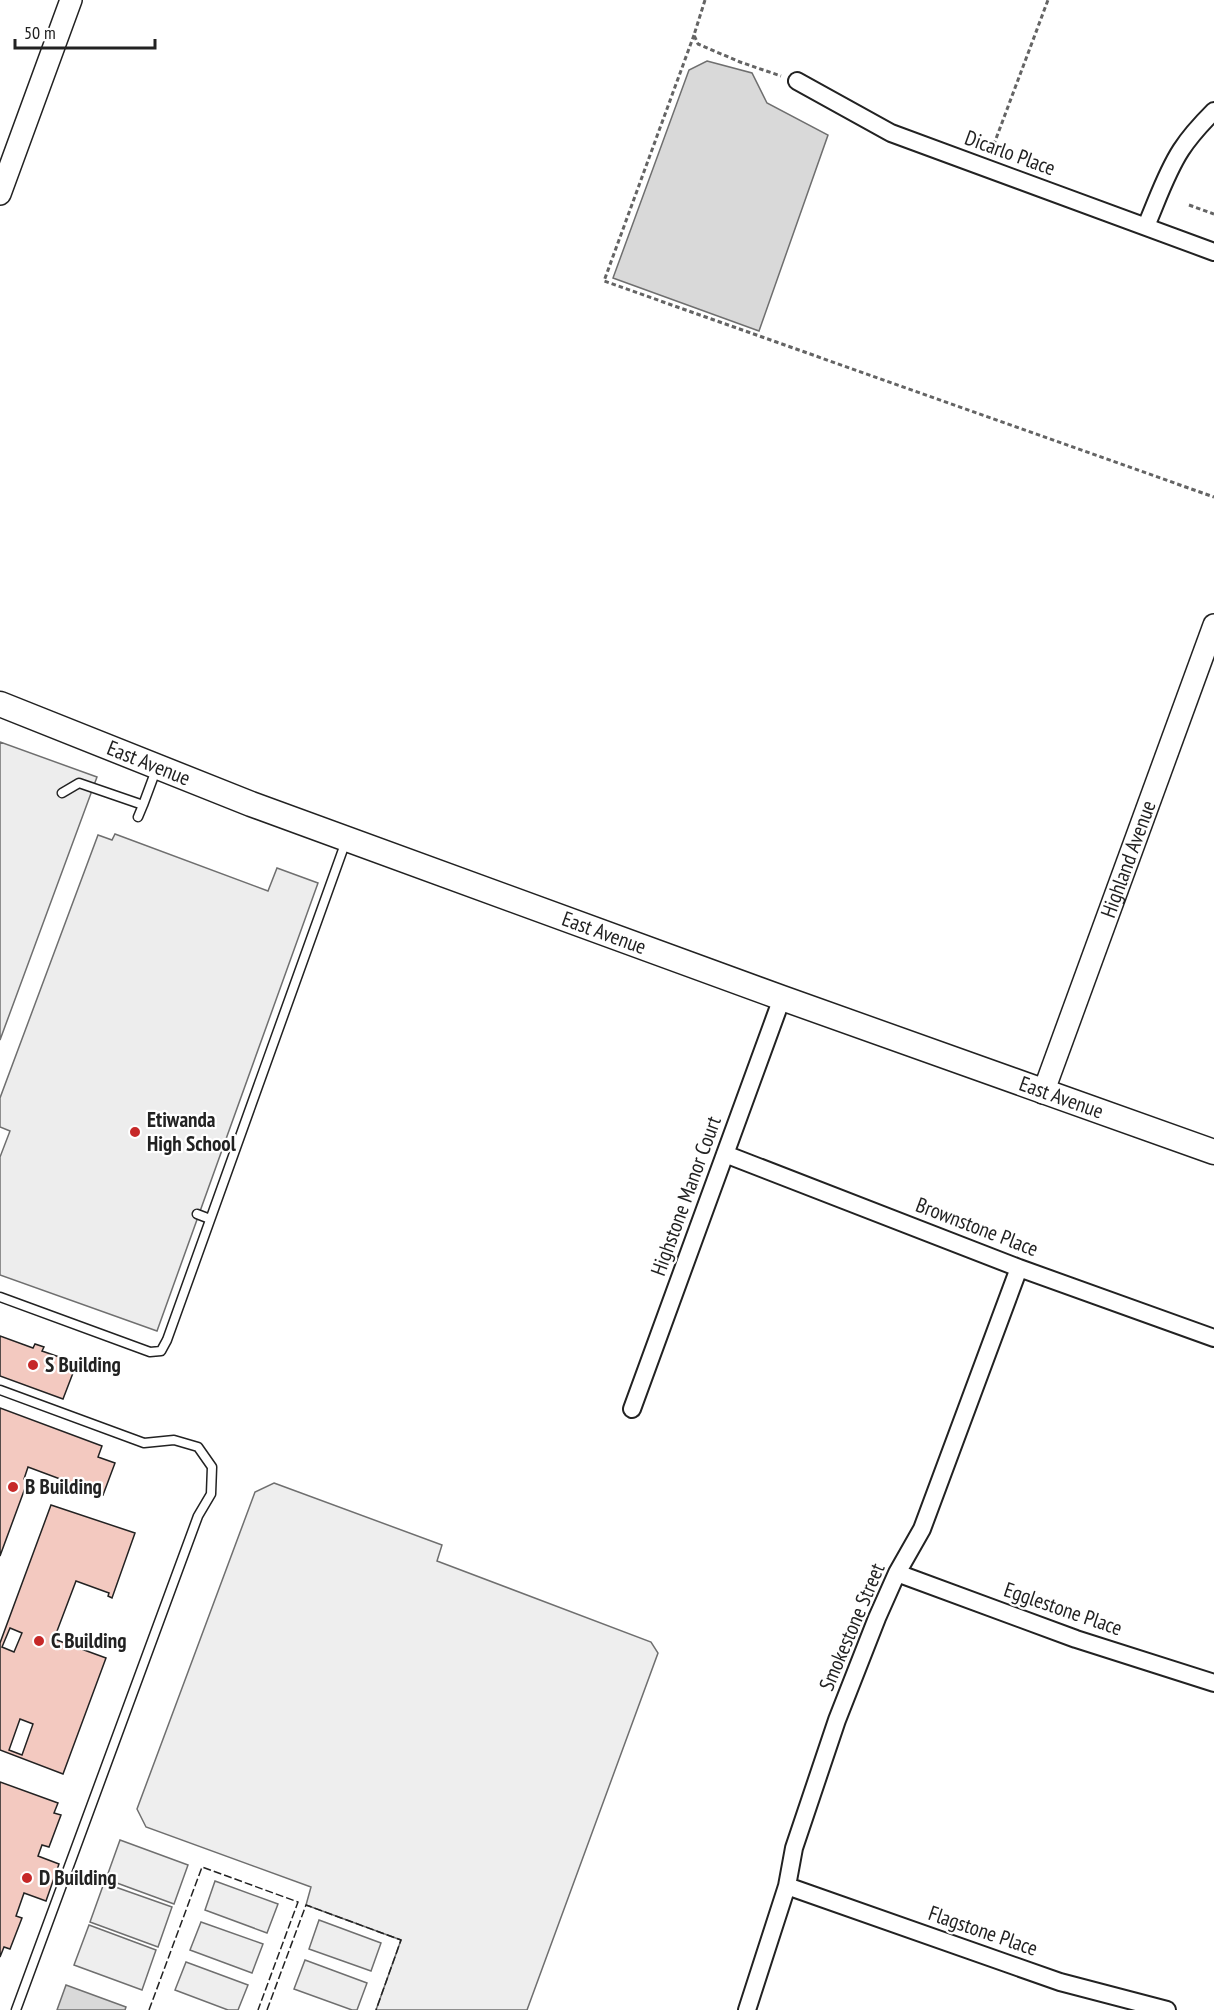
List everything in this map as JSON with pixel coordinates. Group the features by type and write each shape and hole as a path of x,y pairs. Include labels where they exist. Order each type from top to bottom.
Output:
{"main road":[{"name":"East Avenue","path":"0,704 347,838 782,999 1214,1152"}],"street":[{"path":"0,194 71,0"},
{"name":"Dicarlo Place","path":"796,81 891,134 1214,252"},
{"path":"1146,226 1180,150 1214,111"},
{"name":"Highland Avenue","path":"1043,1093 1214,625"},
{"name":"Highstone Manor Court","path":"632,1408 782,999"},
{"name":"Brownstone Place","path":"724,1155 1019,1268 1214,1338"},
{"name":"Smokestone Street","path":"747,2010 787,1886 794,1848 837,1719 897,1573 922,1529 1019,1268"},
{"name":"Egglestone Place","path":"897,1573 1076,1639 1214,1683"},
{"name":"Flagstone Place","path":"787,1886 1060,1982 1167,2010"}],"lane":[{"path":"138,817 157,766"},
{"path":"62,793 79,783 143,805"},
{"path":"0,1297 150,1352 160,1351 167,1341 347,838"},
{"path":"197,1214 210,1219"},
{"path":"0,1390 144,1443 174,1440 198,1447 212,1467 211,1494 198,1516 15,2010"}],"path":[{"path":"705,0 604,281 1214,497"},
{"path":"986,168 1048,0"},
{"path":"694,35 698,44 740,62 796,81"},
{"path":"1189,205 1214,214"}],"shaded area":[{"path":"707,61 752,73 767,103 828,135 759,331 613,278 689,70"},
{"path":"0,742 97,777 0,1040"},
{"path":"115,834 268,891 277,868 318,883 157,1331 0,1275 0,1157 10,1131 0,1127 0,1098 98,835 112,840"},
{"path":"274,1483 442,1545 437,1561 651,1642 658,1653 527,2010 376,2010 401,1940 306,1905 311,1887 146,1827 137,1809 255,1492"},
{"path":"120,1840 188,1865 174,1904 106,1879"},
{"path":"215,1881 278,1904 267,1933 205,1910"},
{"path":"104,1883 172,1907 158,1947 90,1922"},
{"path":"319,1920 381,1943 371,1971 309,1949"},
{"path":"201,1922 263,1944 252,1973 190,1950"},
{"path":"89,1925 156,1950 142,1990 74,1965"},
{"path":"305,1960 367,1983 357,2010 294,1989"},
{"path":"186,1962 248,1985 238,2010 228,2010 175,1990"},
{"path":"66,1985 126,2007 125,2010 57,2010"}],"building":[{"name":"S Building","path":"0,1336 33,1348 35,1344 44,1347 42,1351 68,1360 65,1370 73,1373 63,1399 0,1376"},
{"name":"B Building","path":"0,1408 102,1446 98,1457 115,1463 103,1495 28,1467 24,1479 28,1480 0,1556"},
{"name":"C Building","path":"51,1505 135,1533 112,1598 108,1596 109,1593 76,1581 54,1639 106,1658 63,1774 0,1750 0,1643","holes":["10,1628 22,1633 14,1652 2,1647","20,1719 33,1724 22,1755 9,1750"]},
{"name":"D Building","path":"0,1782 58,1803 54,1813 61,1815 49,1847 42,1845 38,1856 59,1864 46,1901 24,1893 16,1916 22,1918 10,1949 4,1947 0,1957"}],"fence":[{"path":"149,2010 202,1867 298,1902 258,2010"},
{"path":"267,2010 306,1905 401,1940 376,2010"}],"place":[{"name":"Etiwanda High School","path":"135,1132"},
{"name":"S Building","path":"33,1365"},
{"name":"B Building","path":"13,1487"},
{"name":"C Building","path":"39,1641"},
{"name":"D Building","path":"27,1878"}]}
